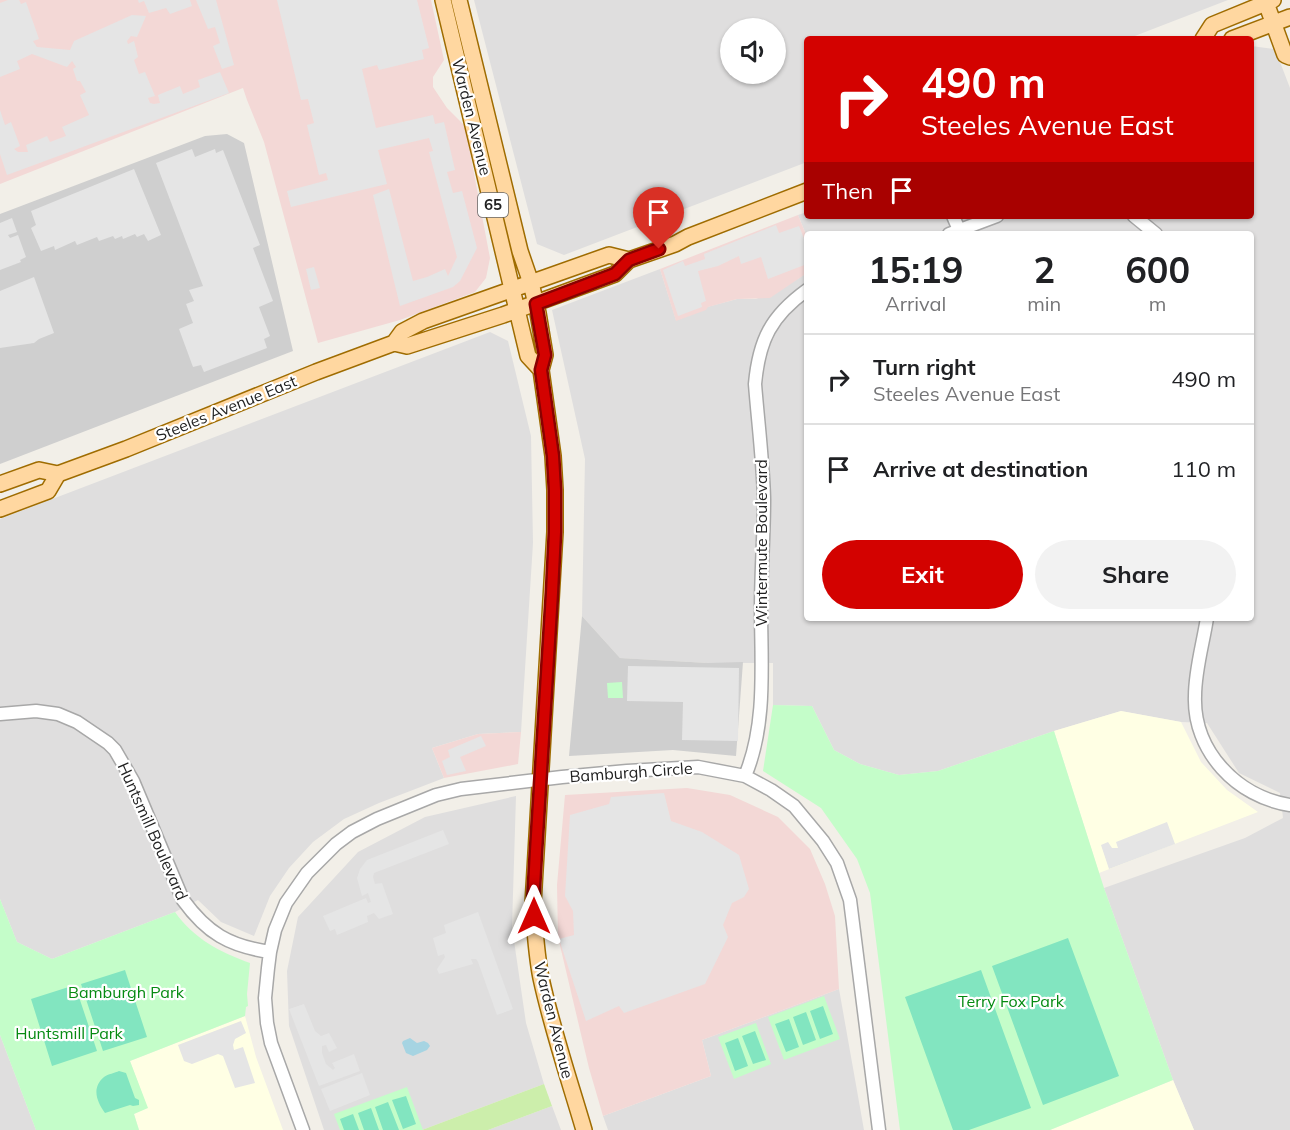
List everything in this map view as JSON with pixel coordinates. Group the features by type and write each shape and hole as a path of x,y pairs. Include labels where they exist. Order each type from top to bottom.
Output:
{"main road":[{"name":"Warden Avenue","path":"443,0 528,356 541,370"},
{"name":"Warden Avenue","path":"459,0 520,251 531,283 545,355 541,370 555,490 555,532 533,904 541,976 555,1034 584,1130"},
{"path":"1240,36 1290,18 1283,0"},
{"path":"1206,36 1212,25 1268,1 1273,23 1285,54 1290,57"},
{"name":"Steeles Avenue East","path":"0,484 39,470 58,474 394,343 407,346 536,304 615,274 629,260 804,192"},
{"name":"Steeles Avenue East","path":"394,343 402,332 423,321 609,255 629,260"},
{"name":"Steeles Avenue East","path":"0,509 48,491 58,474"}],"street":[{"path":"957,231 989,219"},
{"path":"1138,219 1152,231"},
{"name":"Wintermute Boulevard","path":"745,776 755,742 761,684 764,496 756,372 762,346 772,324 784,309 804,292"},
{"path":"1206,621 1194,697 1196,718 1204,742 1221,768 1235,782 1261,797 1290,805"},
{"name":"Huntsmill Boulevard","path":"0,714 36,711 58,714 77,722 116,750 129,774 183,900 193,915 207,928 235,945 270,952"},
{"name":"Bamburgh Circle","path":"303,1130 271,1043 265,999 270,952 279,920 294,891 318,860 352,832 377,819 436,795 461,789 541,779 698,767 745,776 771,790 794,806 823,841 837,863 850,900 879,1130"}],"shaded area":[{"path":"0,0 431,0 444,60 433,77 433,87 447,108 465,126 490,258 486,278 475,292 400,320 318,343 264,142 243,88 0,184"},
{"path":"19,0 21,4 26,2 39,39 33,41 37,47 70,50 74,41 132,15 146,16 137,37 131,36 127,41 128,44 134,41 138,57 134,60 139,74 145,72 155,96 148,98 150,103 160,103 158,95 180,86 183,94 200,87 198,80 220,72 229,93 7,175 0,154 0,110 5,125 11,122 20,146 14,149 18,152 28,152 26,145 47,136 50,142 66,136 62,127 89,115 80,95 86,92 80,81 77,81 73,69 76,67 72,61 67,67 32,54 17,61 20,69 0,77 0,3"},
{"path":"138,0 190,0 192,6 170,14 166,8 149,13 144,1 139,3"},
{"path":"196,0 216,0 234,65 222,69 213,46 220,43 215,27 208,29"},
{"path":"277,0 417,0 429,48 422,50 424,59 379,70 377,65 362,69 376,128 433,115 435,124 444,122 455,170 447,172 453,193 462,191 477,248 460,281 453,287 400,306 373,195 389,189 413,281 445,269 448,276 457,257 429,152 433,151 429,138 378,150 387,184 291,207 287,191 328,180 326,173 319,175 307,125 314,123 308,99 301,100"},
{"path":"474,0 1228,0 1135,36 804,36 804,163 564,255 537,244"},
{"path":"1254,46 1275,49 1290,88 1290,1130 1194,1130 1173,1080 1104,888 1245,838 1283,818 1280,793 1239,773 1207,723 1181,722 1121,711 1054,731 938,771 899,775 860,764 834,750 812,706 773,705 773,663 708,663 620,658 582,616 585,459 552,310 660,269 676,320 707,307 737,299 756,299 804,275 804,621 1254,621 1254,231 805,231 798,215 804,213 804,219 1254,219"},
{"path":"227,134 244,143 293,351 0,464 0,214 205,136"},
{"path":"192,149 195,157 215,149 216,153 223,150 260,245 253,248 273,301 259,307 270,336 264,339 267,348 204,372 201,365 193,367 179,329 193,323 186,304 194,301 189,290 203,286 156,163"},
{"path":"134,169 161,235 148,241 144,234 137,237 135,234 123,239 122,236 115,239 113,236 99,241 97,237 77,245 75,241 55,250 54,246 41,251 31,228 36,225 31,211"},
{"path":"798,215 805,231 804,275 770,298 737,299 708,307 706,310 676,321 660,269"},
{"path":"12,218 17,232 8,235 10,238 18,235 26,257 20,260 21,262 0,270 0,223"},
{"path":"776,225 779,233 799,226 804,238 804,265 768,279 761,257 741,264 739,256 718,266 698,271 706,301 701,303 702,307 678,316 663,270 683,261 685,266 705,259 704,254"},
{"path":"314,267 320,288 311,290 306,269"},
{"path":"34,277 54,333 34,343 0,348 0,291"},
{"path":"490,332 508,341 531,436 533,543 521,732 478,734 432,748 444,778 344,819 313,842 289,868 270,896 254,936 221,922 198,900 175,912 52,959 17,942 0,899 0,519"},
{"path":"582,616 620,658 708,663 743,662 736,756 673,750 569,756"},
{"path":"628,666 739,668 738,741 682,740 683,702 627,701"},
{"path":"1121,711 1181,722 1201,762 1227,790 1258,812 1099,873 1054,731"},
{"path":"521,732 518,764 444,778 432,748 478,734"},
{"path":"481,736 486,746 460,757 466,771 447,775 442,761 450,757 448,750"},
{"path":"687,788 730,795 778,817 810,849 825,884 835,916 839,989 702,1040 711,1076 603,1116 589,1068 558,937 557,885 565,795"},
{"path":"664,793 671,821 702,832 739,855 749,889 744,897 732,903 723,925 728,937 705,984 624,1013 619,1006 586,1021 559,939 574,935 573,911 565,896 570,815 609,804 611,797"},
{"path":"516,796 512,927 526,1023 544,1084 422,1130 324,1130 289,1026 287,971 298,917 358,852 425,817"},
{"path":"1167,822 1175,844 1109,869 1101,845 1108,842 1112,848 1118,848 1116,842"},
{"path":"443,830 449,844 374,873 375,884 382,883 393,914 379,919 374,913 367,916 368,922 337,935 335,929 330,931 323,916 366,898 368,903 371,902 368,893 362,896 357,878 367,860"},
{"path":"478,912 513,1009 497,1015 476,959 471,959 473,964 439,974 437,969 445,957 444,954 438,956 433,938 446,933 444,925"},
{"path":"839,989 864,1130 608,1130 603,1116 711,1076 702,1040"},
{"path":"304,1004 315,1031 321,1036 329,1033 337,1048 329,1052 326,1045 322,1046 326,1064 333,1070 335,1068 332,1063 354,1054 360,1071 319,1086 289,1009"},
{"path":"245,1016 256,1057 283,1130 139,1130 134,1114 147,1107 130,1061"},
{"path":"241,1021 246,1033 235,1039 234,1050 243,1047 255,1083 235,1088 223,1056 218,1054 192,1064 184,1061 178,1045"},
{"path":"0,1035 36,1130 0,1130"},
{"path":"362,1073 370,1095 330,1111 321,1089"},
{"path":"1173,1080 1194,1130 1050,1130"},
{"path":"552,1106 561,1130 488,1130"}],"green space":[{"path":"622,682 623,698 608,698 607,683"},
{"name":"Terry Fox Park","path":"773,705 812,706 834,750 860,764 899,775 938,771 1054,731 1104,888 1173,1080 1050,1130 900,1130 870,893 857,859 821,808 763,771"},
{"name":"Huntsmill Park","path":"0,899 17,942 52,959 175,912 208,944 250,963 248,1006 245,1016 130,1061 148,1108 134,1114 139,1130 36,1130 0,1035"},
{"path":"1068,938 1119,1076 1043,1105 992,966"},
{"name":"Bamburgh Park","path":"125,970 147,1037 103,1051 81,984"},
{"path":"981,970 1031,1108 969,1130 953,1130 905,997"},
{"path":"75,985 97,1051 52,1066 31,999"},
{"path":"824,996 840,1039 784,1060 768,1017"},
{"path":"823,1006 833,1034 820,1039 810,1011"},
{"path":"806,1012 816,1040 803,1045 793,1017"},
{"path":"789,1019 799,1047 786,1052 775,1024"},
{"path":"756,1023 771,1064 734,1079 718,1037"},
{"path":"755,1031 766,1060 753,1064 742,1036"},
{"path":"738,1038 748,1066 735,1071 725,1043"},
{"path":"119,1071 126,1073 135,1098 139,1100 139,1105 130,1105 105,1113 96,1090 104,1077"},
{"path":"544,1084 552,1106 488,1130 422,1130"},
{"path":"407,1087 423,1130 340,1130 334,1114"},
{"path":"406,1096 416,1124 403,1129 392,1100"},
{"path":"388,1102 399,1130 383,1130 375,1107"},
{"path":"371,1108 379,1130 364,1130 358,1113"},
{"path":"353,1114 359,1130 344,1130 340,1119"}],"water":[{"path":"410,1038 417,1043 424,1041 430,1046 427,1050 413,1056 406,1053 402,1043"}],"route":[{"path":"534,916 555,532 553,456 541,370 545,355 536,304 615,274 629,260 659,249"}]}
